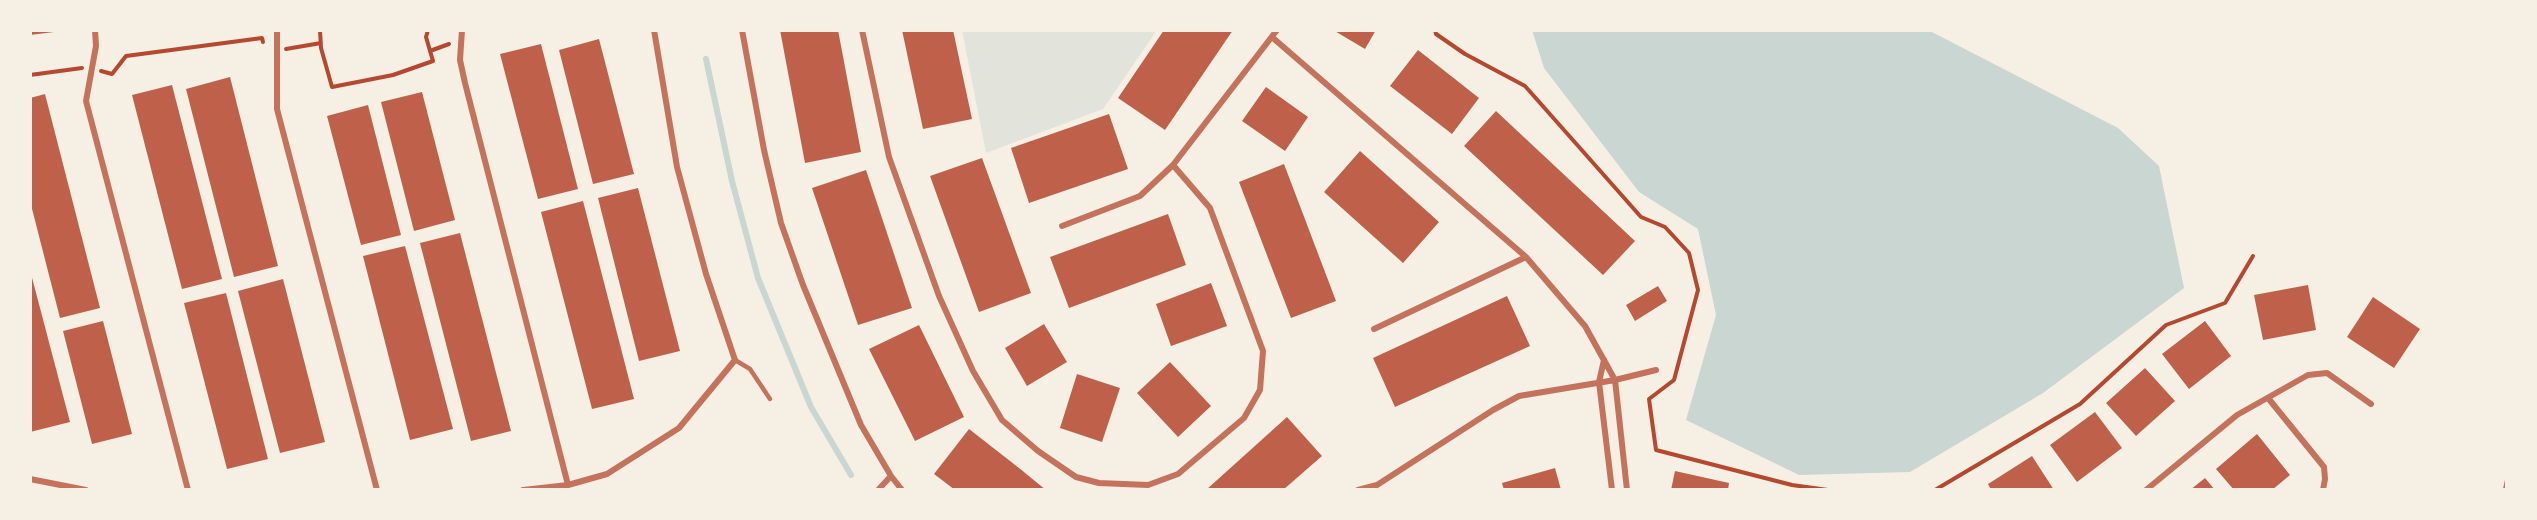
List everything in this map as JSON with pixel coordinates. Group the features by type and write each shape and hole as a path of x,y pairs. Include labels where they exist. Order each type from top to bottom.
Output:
{"street":[{"path":"95,30 96,46 86,101 188,490"},
{"path":"277,30 277,109 377,490"},
{"path":"462,30 460,60 465,83 568,485"},
{"path":"523,490 568,485 607,474 679,428 735,360 706,274 677,167 654,30"},
{"path":"742,30 764,150 781,223 803,285 861,425 891,476 902,490"},
{"path":"862,30 889,157 939,296 973,371 1002,420 1038,451 1076,477 1099,483 1148,485 1178,474 1244,418 1260,390 1263,351 1210,208 1173,165"},
{"path":"1062,226 1140,196 1173,165 1277,30"},
{"path":"1273,38 1526,257 1585,326 1615,380 1627,490"},
{"path":"1374,328 1526,257"},
{"path":"1604,360 1599,382 1612,490"},
{"path":"1358,490 1377,485 1493,410 1519,396 1615,380 1656,370"},
{"path":"2146,490 2237,415 2308,375 2327,373 2371,404"},
{"path":"2268,398 2324,467 2323,490"},
{"path":"878,490 891,476"},
{"path":"30,479 86,490"}],"lane":[{"path":"735,360 750,369 770,399"},
{"path":"2505,490 2507,482"}],"path":[{"path":"320,30 332,87 393,75 433,61 426,37 428,30"},
{"path":"1436,30 1436,34 1465,54 1525,86 1641,217 1665,227 1689,253 1698,290 1674,380 1649,399 1656,450 1792,485 1828,490"},
{"path":"430,51 452,43 451,37"},
{"path":"126,56 262,38 264,47 278,51 321,43"},
{"path":"1935,490 2080,404 2166,326 2225,303 2253,256"}],"shaded area":[{"path":"962,30 1157,30 1103,109 986,153"},
{"path":"1532,30 1928,30 2118,128 2159,166 2184,288 2043,393 1910,472 1799,475 1686,420 1716,315 1698,229 1639,192 1544,68"}],"building":[{"path":"30,30 54,30 54,32 30,35"},
{"path":"780,30 838,30 861,152 805,163"},
{"path":"902,30 953,30 972,119 923,129"},
{"path":"1164,30 1233,30 1165,130 1118,98"},
{"path":"1333,30 1376,30 1365,49"},
{"path":"599,39 634,174 593,184 559,50"},
{"path":"541,44 578,189 538,199 500,54"},
{"path":"1418,50 1479,98 1452,134 1390,86"},
{"path":"230,77 278,266 234,277 186,89"},
{"path":"172,85 222,279 182,289 132,95"},
{"path":"1266,87 1308,117 1285,151 1242,121"},
{"path":"422,92 455,220 414,231 381,102"},
{"path":"45,94 100,308 60,318 30,201 30,98"},
{"path":"368,105 401,235 361,245 327,116"},
{"path":"1496,111 1635,241 1603,275 1464,146"},
{"path":"1109,114 1128,169 1029,203 1011,148"},
{"path":"1360,151 1439,222 1403,263 1324,192"},
{"path":"982,158 1031,293 979,312 930,176"},
{"path":"1284,164 1336,301 1291,318 1239,182"},
{"path":"866,170 912,308 858,325 812,188"},
{"path":"638,188 680,351 639,361 598,198"},
{"path":"583,201 634,399 592,409 541,212"},
{"path":"1168,214 1186,265 1069,308 1050,257"},
{"path":"460,233 511,431 471,441 420,243"},
{"path":"405,246 453,429 410,440 363,256"},
{"path":"30,270 70,422 30,432"},
{"path":"283,279 325,442 280,453 238,291"},
{"path":"1211,283 1227,326 1171,346 1156,304"},
{"path":"2308,285 2316,330 2263,340 2254,295"},
{"path":"1658,286 1667,301 1635,321 1626,305"},
{"path":"226,293 268,459 227,469 184,303"},
{"path":"1507,296 1530,346 1395,407 1373,358"},
{"path":"2373,297 2420,329 2394,368 2347,337"},
{"path":"103,321 132,434 92,444 63,331"},
{"path":"2205,321 2231,356 2189,389 2162,354"},
{"path":"1044,324 1067,362 1027,386 1005,348"},
{"path":"919,325 964,417 915,441 869,349"},
{"path":"1170,362 1211,406 1178,437 1137,393"},
{"path":"2145,368 2175,401 2136,436 2106,403"},
{"path":"1077,374 1120,388 1102,442 1060,428"},
{"path":"2095,412 2122,448 2077,482 2050,445"},
{"path":"1287,417 1322,456 1283,490 1206,490"},
{"path":"969,429 1046,490 955,490 934,474"},
{"path":"2257,434 2290,475 2272,490 2234,490 2216,469"},
{"path":"2032,456 2054,490 1991,490 1988,484"},
{"path":"1555,468 1561,490 1504,490 1502,483"},
{"path":"1675,471 1729,483 1728,490 1671,490"},
{"path":"2205,478 2215,490 2190,490"}],"waterway":[{"path":"706,59 732,181 758,278 811,407 851,475"}]}
